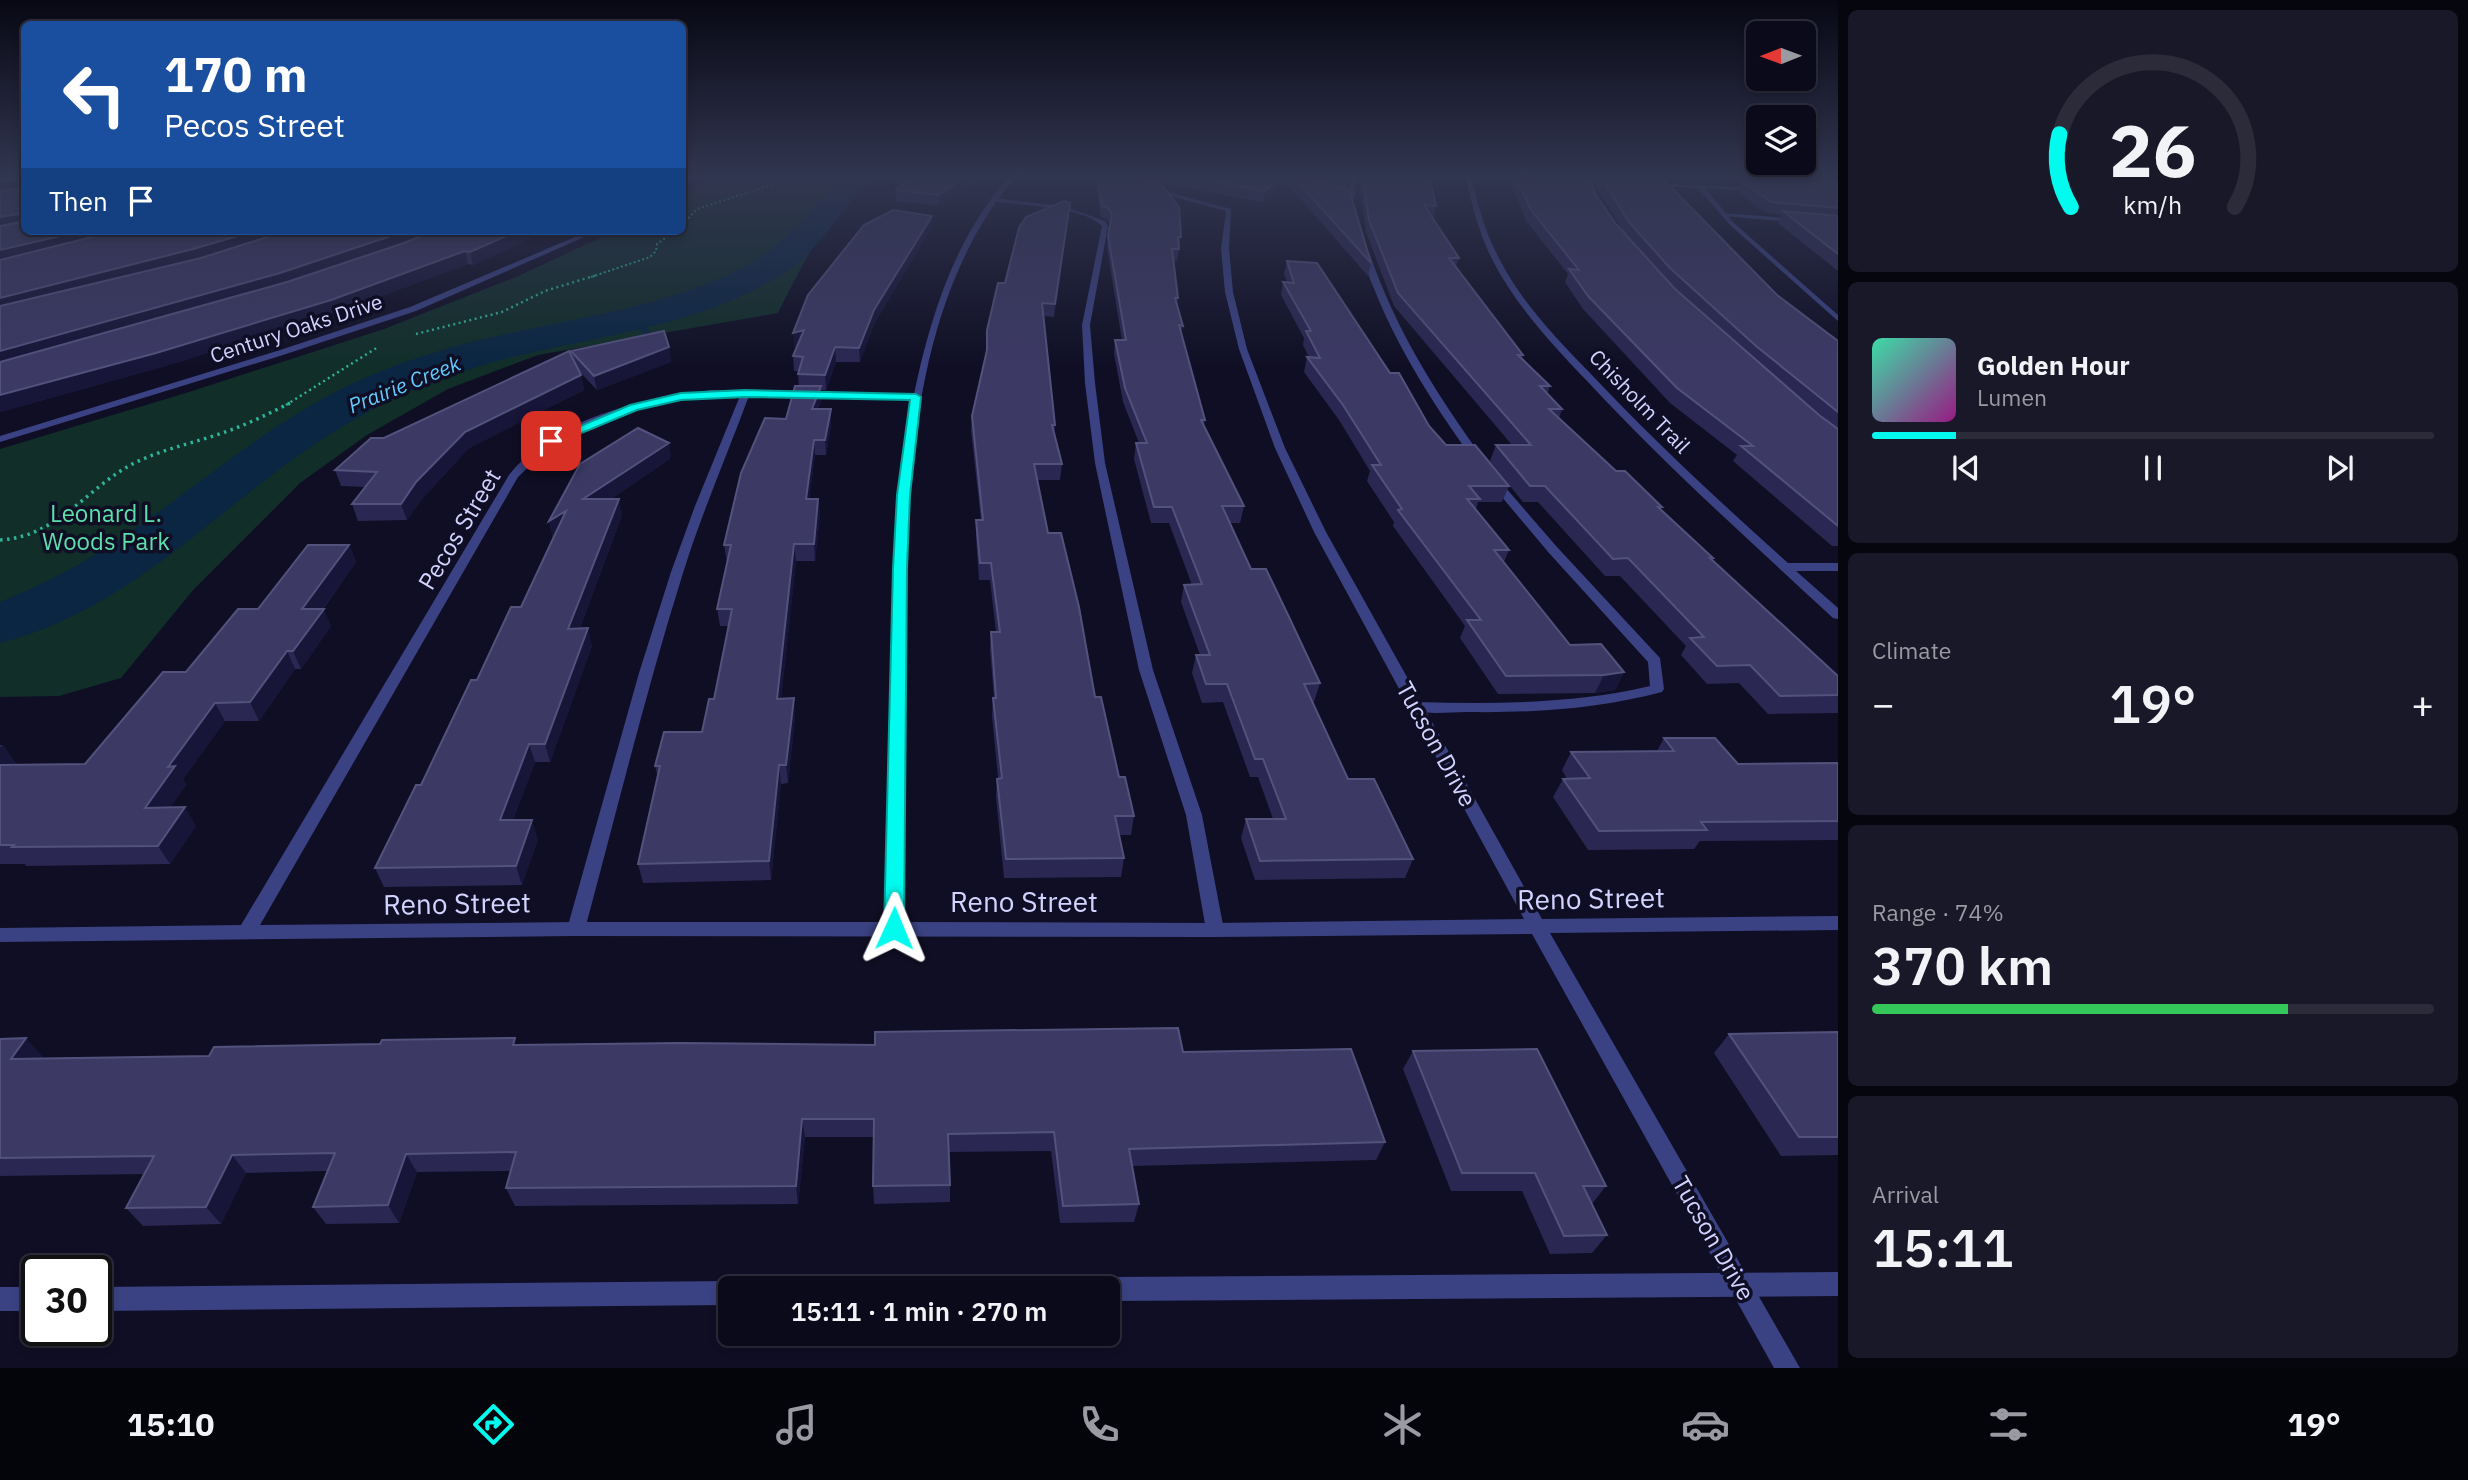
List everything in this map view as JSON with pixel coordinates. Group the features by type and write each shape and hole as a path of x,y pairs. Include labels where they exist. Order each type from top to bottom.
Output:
{"street":[{"name":"Century Oaks Drive","path":"0,439 413,309 577,239"},
{"path":"894,928 900,568 904,495 916,397 931,333 945,292 971,239"},
{"path":"1103,239 1086,325 1100,463 1146,670 1194,815 1215,930"},
{"name":"Tucson Drive","path":"1226,239 1229,292 1243,349 1280,448 1320,532 1537,926 1788,1368"},
{"path":"1361,239 1371,272 1406,354 1449,421 1509,500 1655,661 1657,689 1623,699 1478,708 1417,707"},
{"name":"Chisholm Trail","path":"1487,239 1509,282 1550,335 1612,404 1741,529 1838,615"},
{"path":"1751,239 1838,319"},
{"path":"576,929 654,651 695,521 732,433 745,393"},
{"name":"Pecos Street","path":"246,933 514,475 528,458 551,441 576,429 634,408 681,397 745,393 916,397"},
{"path":"1786,567 1838,567"},
{"name":"Reno Street","path":"0,935 576,929 1215,930 1838,923"},
{"path":"1120,1290 1838,1284"},
{"path":"112,1298 718,1293"},
{"path":"0,1299 21,1299"}],"path":[{"path":"408,337 502,312 545,291 634,264 650,257 656,251 657,244 664,239"},
{"path":"0,540 15,539 59,521 107,480 142,459 236,428 284,407 377,346 388,343"}],"green space":[{"name":"Leonard L. Woods Park","path":"598,239 818,239 778,313 538,355 448,389 367,435 300,483 194,589 121,678 59,696 0,697 0,449 384,329 516,277"}],"building":[{"path":"0,239 48,239 0,250"},
{"path":"85,239 228,239 0,298 0,260"},
{"path":"261,239 382,239 280,273 0,351 0,306 201,258"},
{"path":"414,239 500,239 470,252 465,251 331,300 156,353 0,395 0,362 287,282"},
{"path":"853,239 918,239 874,310 859,348 835,347 825,375 798,374 803,357 793,356 804,330 793,333 808,295"},
{"path":"1016,239 1065,239 1055,304 1042,303 1055,425 1052,425 1062,464 1034,464 1048,533 1061,533 1079,607 1095,697 1101,697 1119,777 1125,777 1134,816 1115,816 1124,858 1006,859 997,779 1002,778 993,698 996,698 991,632 1000,632 991,563 980,563 976,520 983,520 972,416 998,283 1005,283"},
{"path":"1108,239 1178,239 1179,249 1172,249 1178,298 1175,298 1183,326 1179,325 1205,420 1201,420 1244,506 1222,506 1251,569 1266,569 1320,683 1304,684 1348,779 1374,779 1413,859 1260,861 1246,819 1286,819 1263,759 1255,759 1227,684 1206,684 1196,655 1210,655 1184,585 1202,584 1172,507 1154,507 1136,443 1147,443 1125,388 1115,340 1126,340"},
{"path":"1349,239 1364,239 1371,263"},
{"path":"1376,239 1446,239 1459,258 1449,258 1523,355 1518,355 1550,386 1540,386 1562,409 1549,409 1616,471 1625,471 1662,507 1658,507 1713,558 1710,558 1838,676 1838,695 1780,696 1750,665 1717,666 1690,638 1704,637 1628,558 1613,559 1545,486 1530,486 1496,445 1531,445 1398,293"},
{"path":"1554,239 1629,239 1675,289 1838,429 1838,526 1741,446 1753,446 1677,388 1588,296 1569,269 1579,270"},
{"path":"1644,239 1722,239 1777,295 1838,341 1838,412 1756,346 1669,267"},
{"path":"1819,239 1838,239 1838,254"},
{"path":"1287,261 1317,263 1390,373 1399,373 1429,426 1446,445 1475,445 1509,486 1469,486 1480,499 1467,499 1509,550 1494,550 1570,645 1601,644 1624,672 1604,675 1506,676 1467,620 1481,620 1398,510 1402,509 1372,465 1381,465 1343,405 1307,357 1320,358 1306,331 1311,331 1283,282 1294,283"},
{"path":"664,331 669,347 594,376 571,351"},
{"path":"569,351 581,375 465,432 416,482 401,504 352,504 377,472 335,470 371,438 384,438"},
{"path":"795,386 821,386 812,409 831,409 825,440 814,440 806,499 818,499 814,544 794,544 777,699 794,698 786,765 779,765 769,861 638,864 660,766 655,766 664,732 702,732 709,699 714,699 732,609 717,609 731,545 724,545 741,473 765,418 786,419"},
{"path":"638,428 669,443 583,499 619,499 568,629 588,628 545,744 529,744 500,820 532,820 516,866 375,868 416,785 421,785 471,680 477,680 511,607 521,607 566,511 549,521 580,464"},
{"path":"308,545 349,545 302,609 324,609 293,651 287,651 250,702 215,703 168,767 175,766 145,808 185,807 158,846 0,845 0,765 85,764 163,672 186,672 238,609 258,609"},
{"path":"1664,738 1715,738 1738,764 1838,763 1838,821 1701,822 1707,830 1599,831 1563,779 1590,778 1571,752 1674,751"},
{"path":"1178,1028 1183,1052 1351,1049 1385,1142 1129,1149 1139,1204 1063,1206 1054,1132 948,1134 950,1185 873,1186 874,1119 802,1119 796,1186 506,1188 516,1152 406,1154 388,1205 313,1207 335,1153 232,1155 206,1207 126,1208 154,1156 0,1158 0,1039 26,1038 11,1059 209,1056 214,1047 380,1044 382,1040 515,1038 513,1045 875,1045 875,1032"},
{"path":"1838,1032 1838,1137 1799,1137 1729,1034"},
{"path":"1537,1049 1606,1186 1583,1186 1607,1235 1564,1236 1535,1173 1462,1173 1413,1051"}],"waterway":[{"name":"Prairie Creek","path":"0,624 35,610 104,575 305,429 375,391 430,368 480,353 690,303 768,268 803,239"},
{"path":"634,317 646,332"}],"route":[{"path":"551,441 634,408 711,393 916,397 904,495 900,568 894,928"}]}
